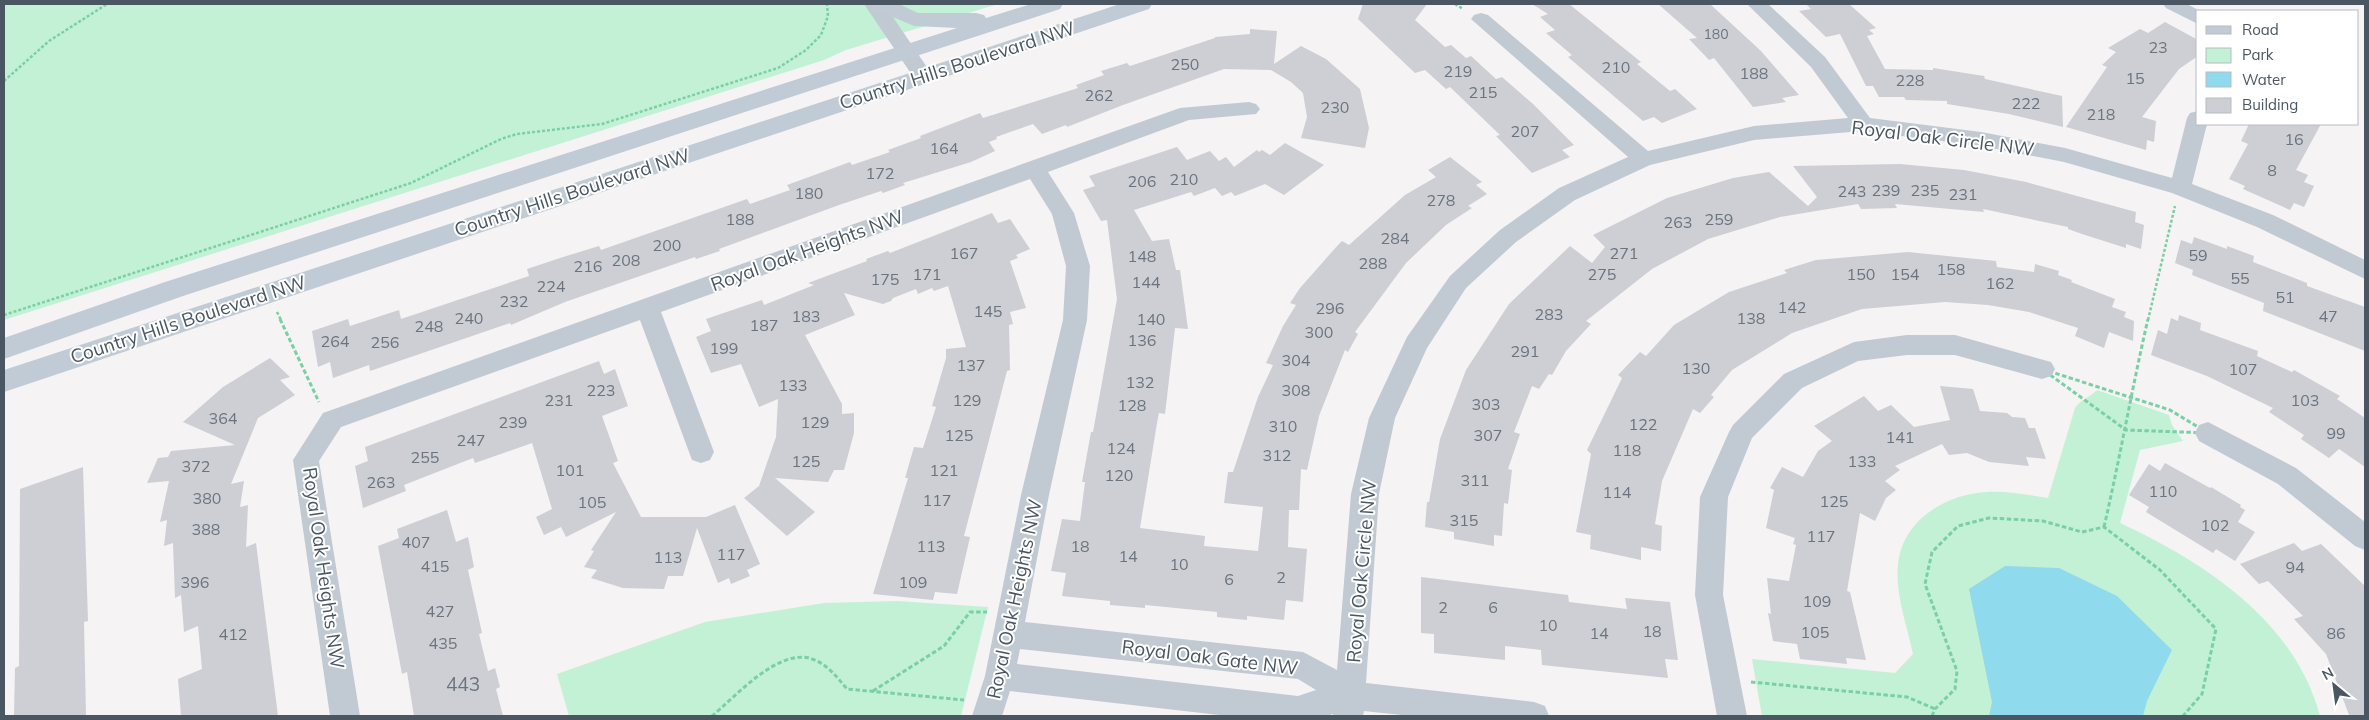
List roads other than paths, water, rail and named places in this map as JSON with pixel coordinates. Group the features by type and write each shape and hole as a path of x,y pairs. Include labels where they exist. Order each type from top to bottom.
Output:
{"main road":[{"path":"882,4 914,19 959,21 1015,16"},
{"name":"Country Hills Boulevard NW","path":"6,348 174,289 1052,4"},
{"name":"Country Hills Boulevard NW","path":"4,380 1141,4"}],"street":[{"path":"874,4 923,76"},
{"path":"1757,4 1818,62 1863,124"},
{"path":"2173,4 2196,17"},
{"path":"1481,19 1644,159"},
{"path":"1035,169 1187,113 1249,109"},
{"name":"Royal Oak Circle NW","path":"1349,705 1365,494 1382,418 1416,344 1458,282 1508,236 1568,194 1644,159 1754,133 1863,124 1980,138 2065,155 2180,188 2265,221 2365,270"},
{"path":"2180,188 2196,125"},
{"name":"Royal Oak Heights NW","path":"345,716 306,460 332,420 1035,169 1063,213 1078,266 1075,320 1035,495 1000,676 989,711"},
{"path":"647,308 701,452"},
{"path":"1732,716 1709,595 1714,497 1742,432 1793,380 1854,352 1907,345 1955,346 2007,358 2042,369"},
{"path":"2208,433 2287,476 2365,538"},
{"name":"Royal Oak Gate NW","path":"1010,624 1303,666 1349,705"},
{"path":"1000,676 1298,710 1349,705 1534,716"}],"water":[{"path":"2005,566 2059,568 2117,596 2172,650 2147,701 2143,716 1989,716 1992,702 1969,589"}]}
